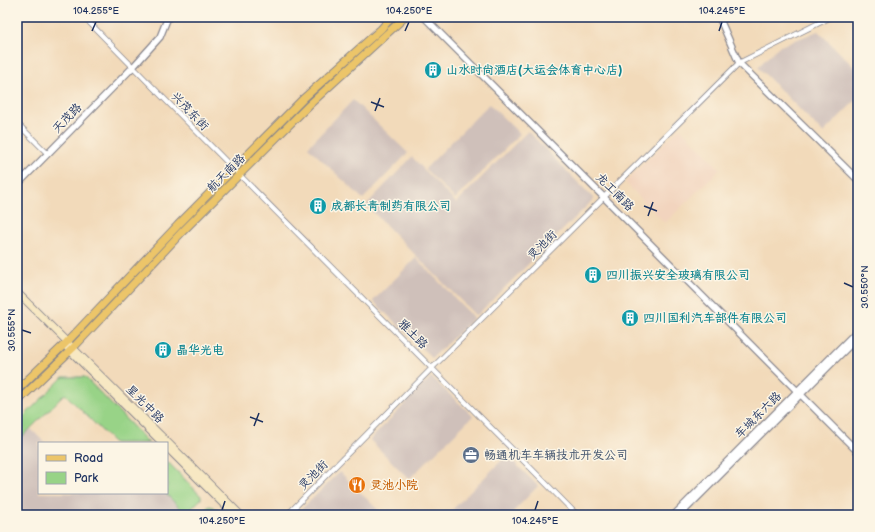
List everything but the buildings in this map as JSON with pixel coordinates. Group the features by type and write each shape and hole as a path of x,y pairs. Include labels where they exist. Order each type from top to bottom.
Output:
{"main road":[{"name":"航天南路","path":"17,390 65,343 178,225 304,98 392,17"},
{"name":"航天南路","path":"17,402 71,349 182,232 309,105 405,17"},
{"path":"17,292 65,343"},
{"path":"17,298 65,343"},
{"name":"星光中路","path":"65,343 166,442"},
{"name":"星光中路","path":"71,349 161,442"},
{"name":"星光中路","path":"168,444 240,515"},
{"path":"168,449 234,515"}],"street":[{"name":"兴茂东街","path":"84,17 234,169"},
{"name":"天茂路","path":"17,185 133,67 160,37 168,17"},
{"name":"龙工南路","path":"424,17 858,452"},
{"path":"719,17 739,63 858,180"},
{"name":"灵池街","path":"287,515 432,368 739,63 831,17"},
{"path":"17,123 48,154"},
{"name":"雅土路","path":"234,169 577,515"},
{"name":"车城东六路","path":"680,515 858,330"},
{"name":"车城东六路","path":"674,515 858,337"}],"shaded area":[{"path":"818,31 858,71 858,98 823,133 758,67 778,47"},
{"path":"353,100 408,153 363,199 308,147"},
{"path":"489,104 520,134 455,199 425,169"},
{"path":"680,128 720,169 665,223 625,182"},
{"path":"528,131 594,199 476,316 366,205 412,157 456,203"},
{"path":"416,258 474,318 432,358 373,301"},
{"path":"431,377 473,416 409,479 370,440"},
{"path":"31,429 44,442 38,442 38,494 166,494 187,515 17,515 17,442"},
{"path":"507,455 538,486 510,515 447,515"},
{"path":"340,472 383,515 295,515"}],"green space":[{"path":"63,377 85,377 148,442 113,442 65,394 17,442 17,423"},
{"path":"168,462 201,496 201,499 186,514 166,494 168,494"},
{"path":"209,506 214,507 222,515 200,515"}],"place":[{"name":"山水时尚酒店(大运会体育中心店)","path":"433,70"},
{"name":"成都长青制药有限公司","path":"318,206"},
{"name":"四川振兴安全玻璃有限公司","path":"593,275"},
{"name":"四川国利汽车部件有限公司","path":"630,318"},
{"name":"晶华光电","path":"163,350"},
{"name":"畅通机车车辆技术开发公司","path":"471,455"},
{"name":"灵池小院","path":"357,485"}]}
